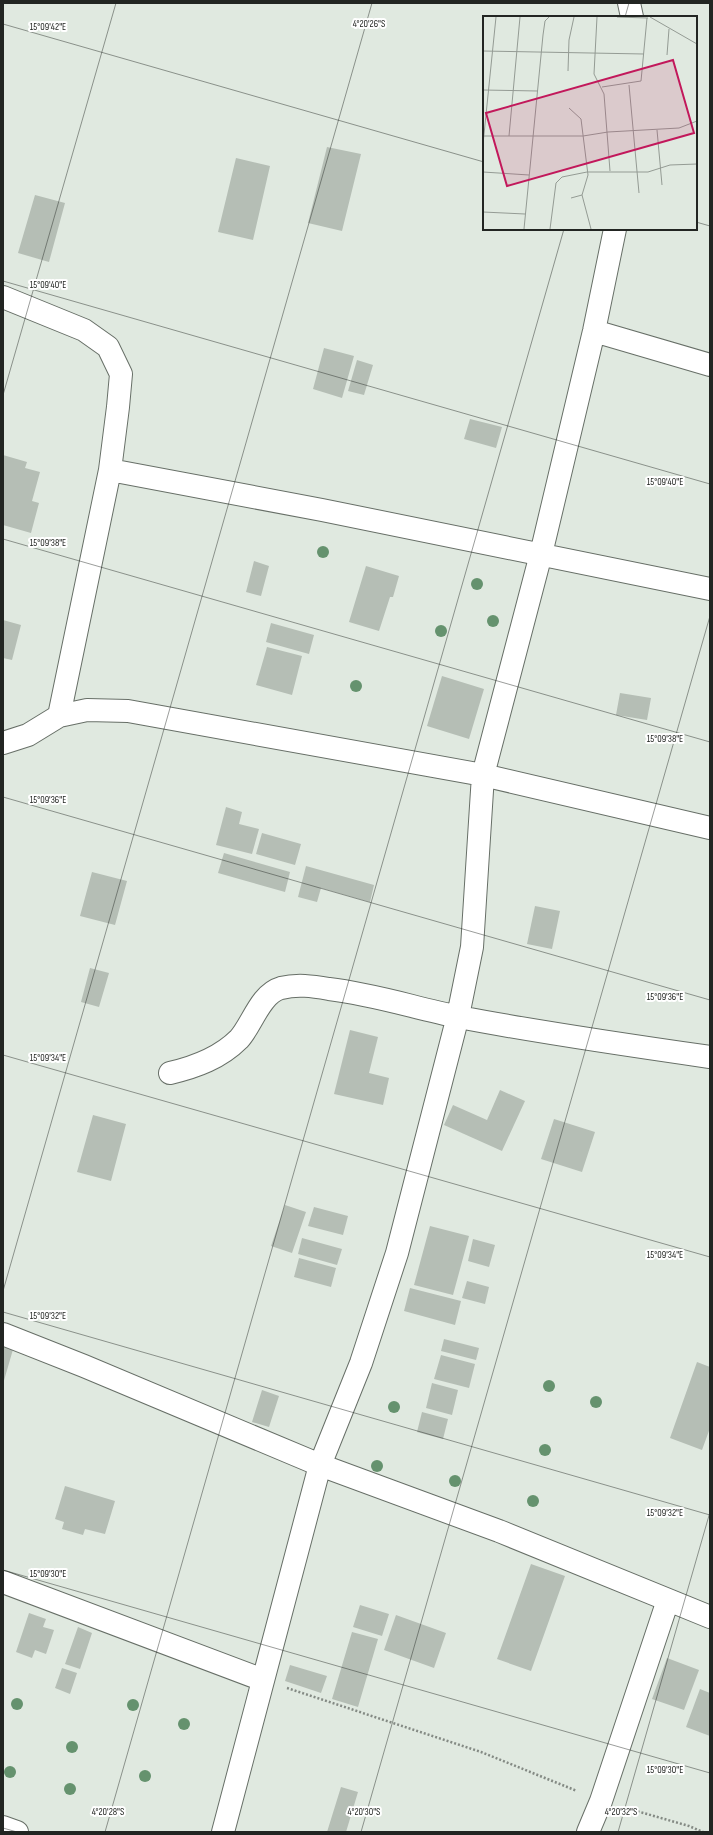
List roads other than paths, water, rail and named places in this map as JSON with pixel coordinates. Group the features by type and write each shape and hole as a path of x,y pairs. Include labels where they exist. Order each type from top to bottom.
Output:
{"street":[{"path":"629,3 632,16"},
{"path":"223,1832 320,1466 362,1363 397,1253 458,1016 472,947 483,775 541,554 594,331 615,230"},
{"path":"3,297 84,330 108,347 121,374 110,470 59,716"},
{"path":"594,331 710,364"},
{"path":"110,470 322,510 710,589"},
{"path":"3,743 28,735 59,716 87,710 128,711 483,775 710,828"},
{"path":"170,1073 194,1067 226,1051 240,1038 265,999 278,989 297,985 346,991 458,1016 586,1040 710,1057"},
{"path":"3,1334 84,1366 320,1466 499,1531 710,1617"},
{"path":"3,1582 263,1680"},
{"path":"588,1832 601,1801 668,1600"},
{"path":"3,1827 18,1832"}]}
